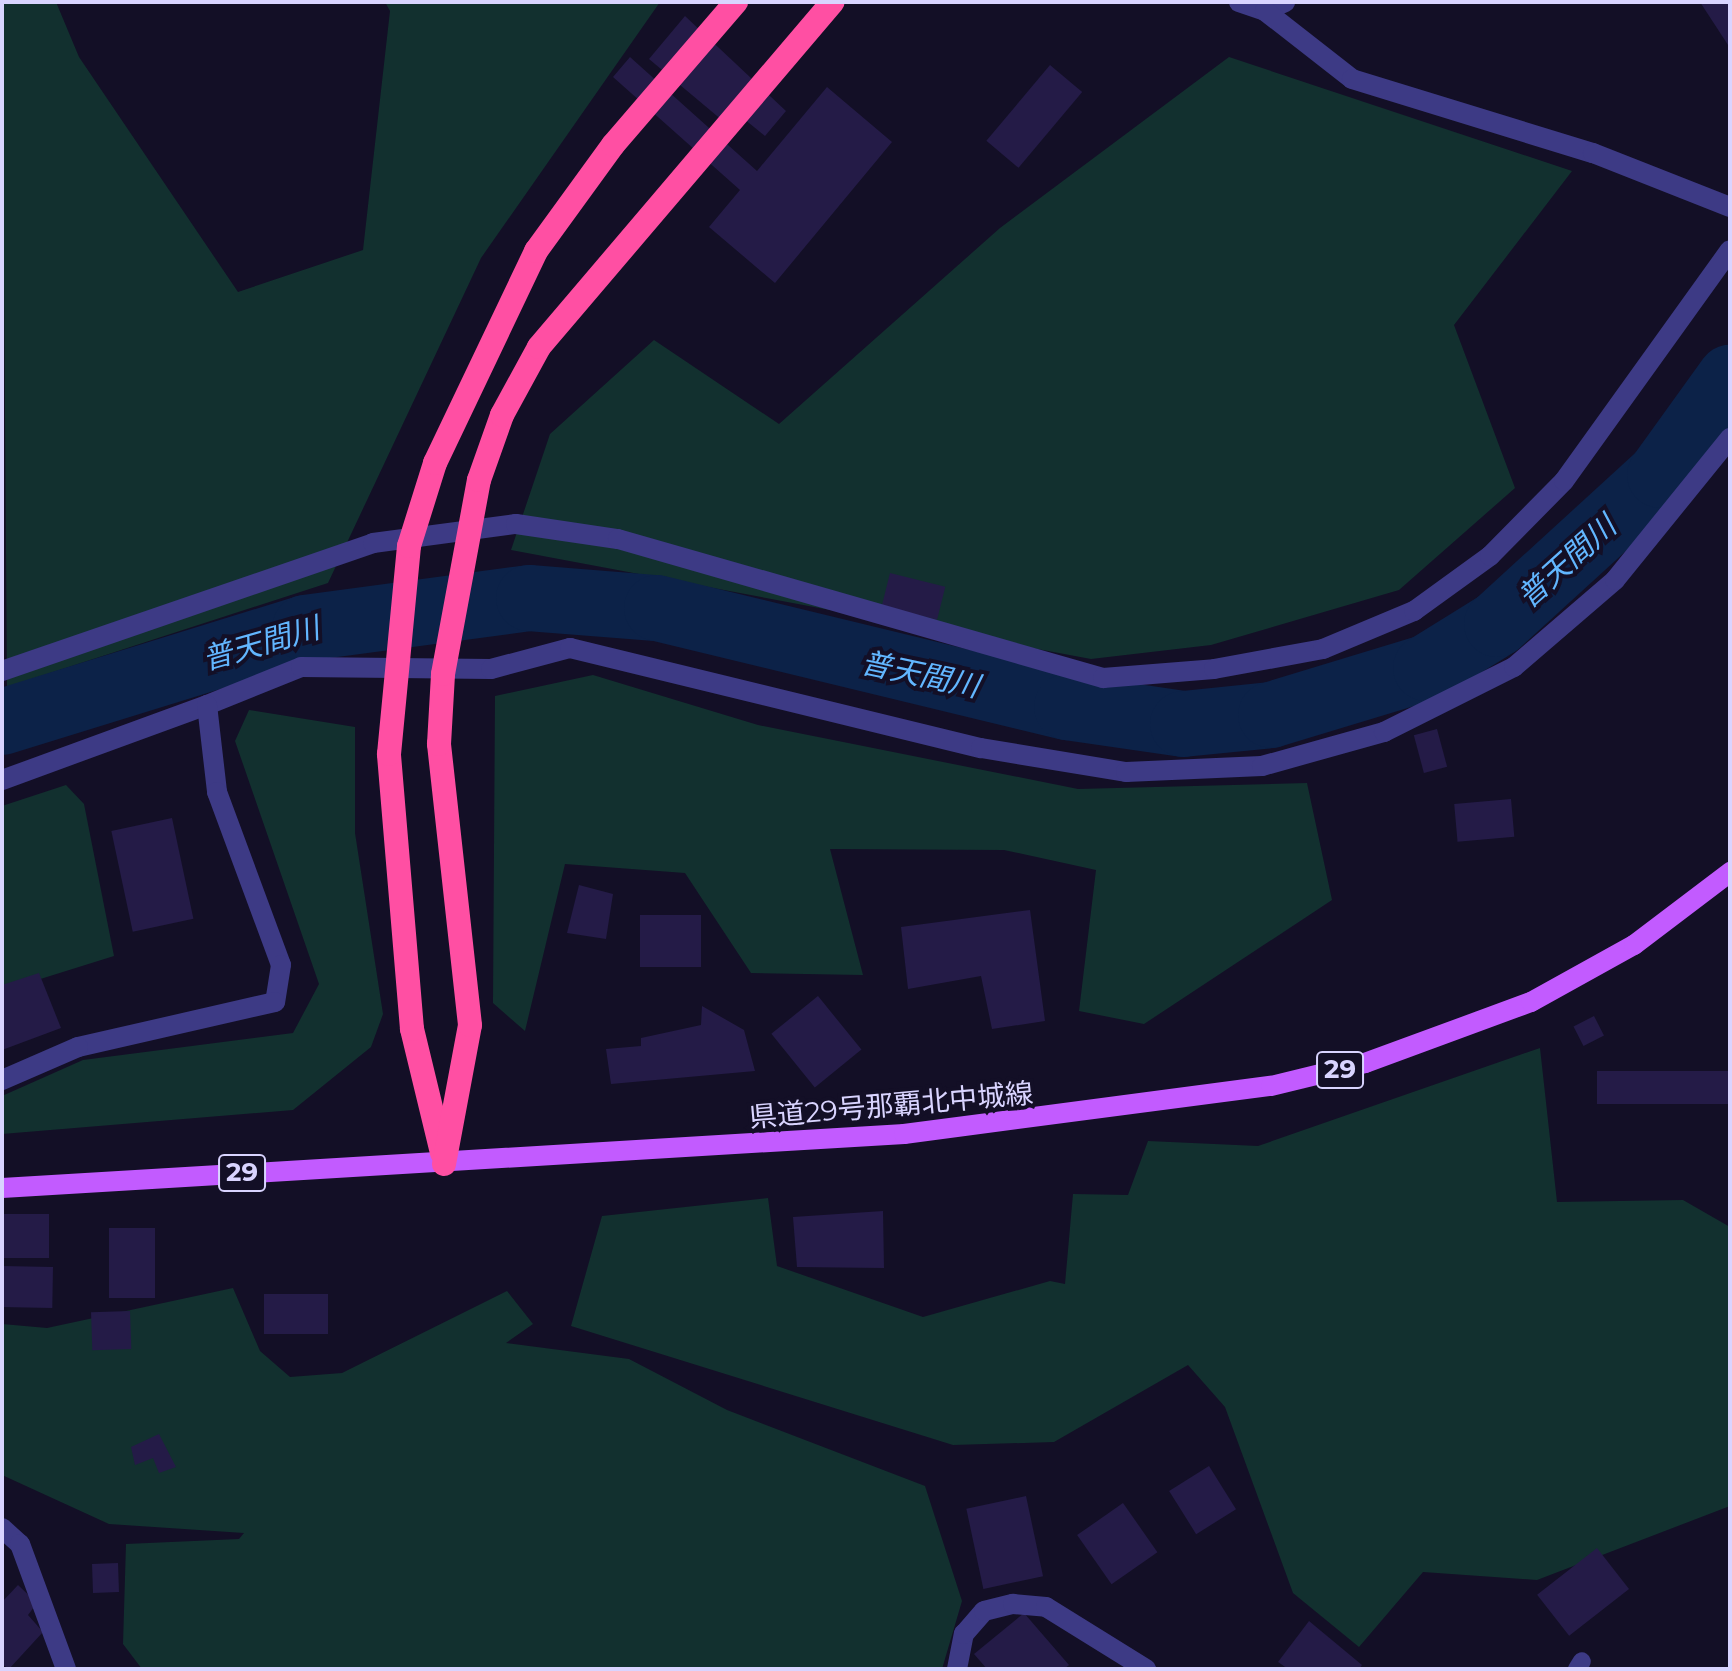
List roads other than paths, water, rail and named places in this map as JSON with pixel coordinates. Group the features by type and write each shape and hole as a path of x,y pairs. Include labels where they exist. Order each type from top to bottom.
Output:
{"highway":[{"path":"444,1164 412,1029 389,754 409,546 435,463 536,251 613,145 736,2"},
{"path":"444,1164 470,1025 439,744 443,674 479,480 502,415 539,347 833,2"}],"main road":[{"name":"県道29号那覇北中城線","path":"2,1188 444,1164 904,1134 1271,1086 1450,1035 1531,1002 1634,945 1730,872"}],"street":[{"path":"1239,2 1265,11 1352,79 1593,153 1730,207"},
{"path":"1265,11 1285,2"},
{"path":"2,671 373,543 516,524 618,539 1103,678 1214,669 1323,649 1414,611 1490,556 1564,481 1730,250"},
{"path":"2,780 301,667 491,669 570,648 981,748 1126,772 1262,766 1384,732 1514,667 1615,580 1730,438"},
{"path":"2,1080 78,1047 275,1002 281,965 217,792 207,705"},
{"path":"2,1528 20,1544 65,1668"},
{"path":"957,1669 964,1634 984,1611 1013,1604 1046,1607 1146,1669"}],"waterway":[{"name":"普天間川","path":"2,722 305,628 529,598 657,608 1067,707 1183,724 1271,715 1426,668 1497,624 1660,475 1730,378"}]}
